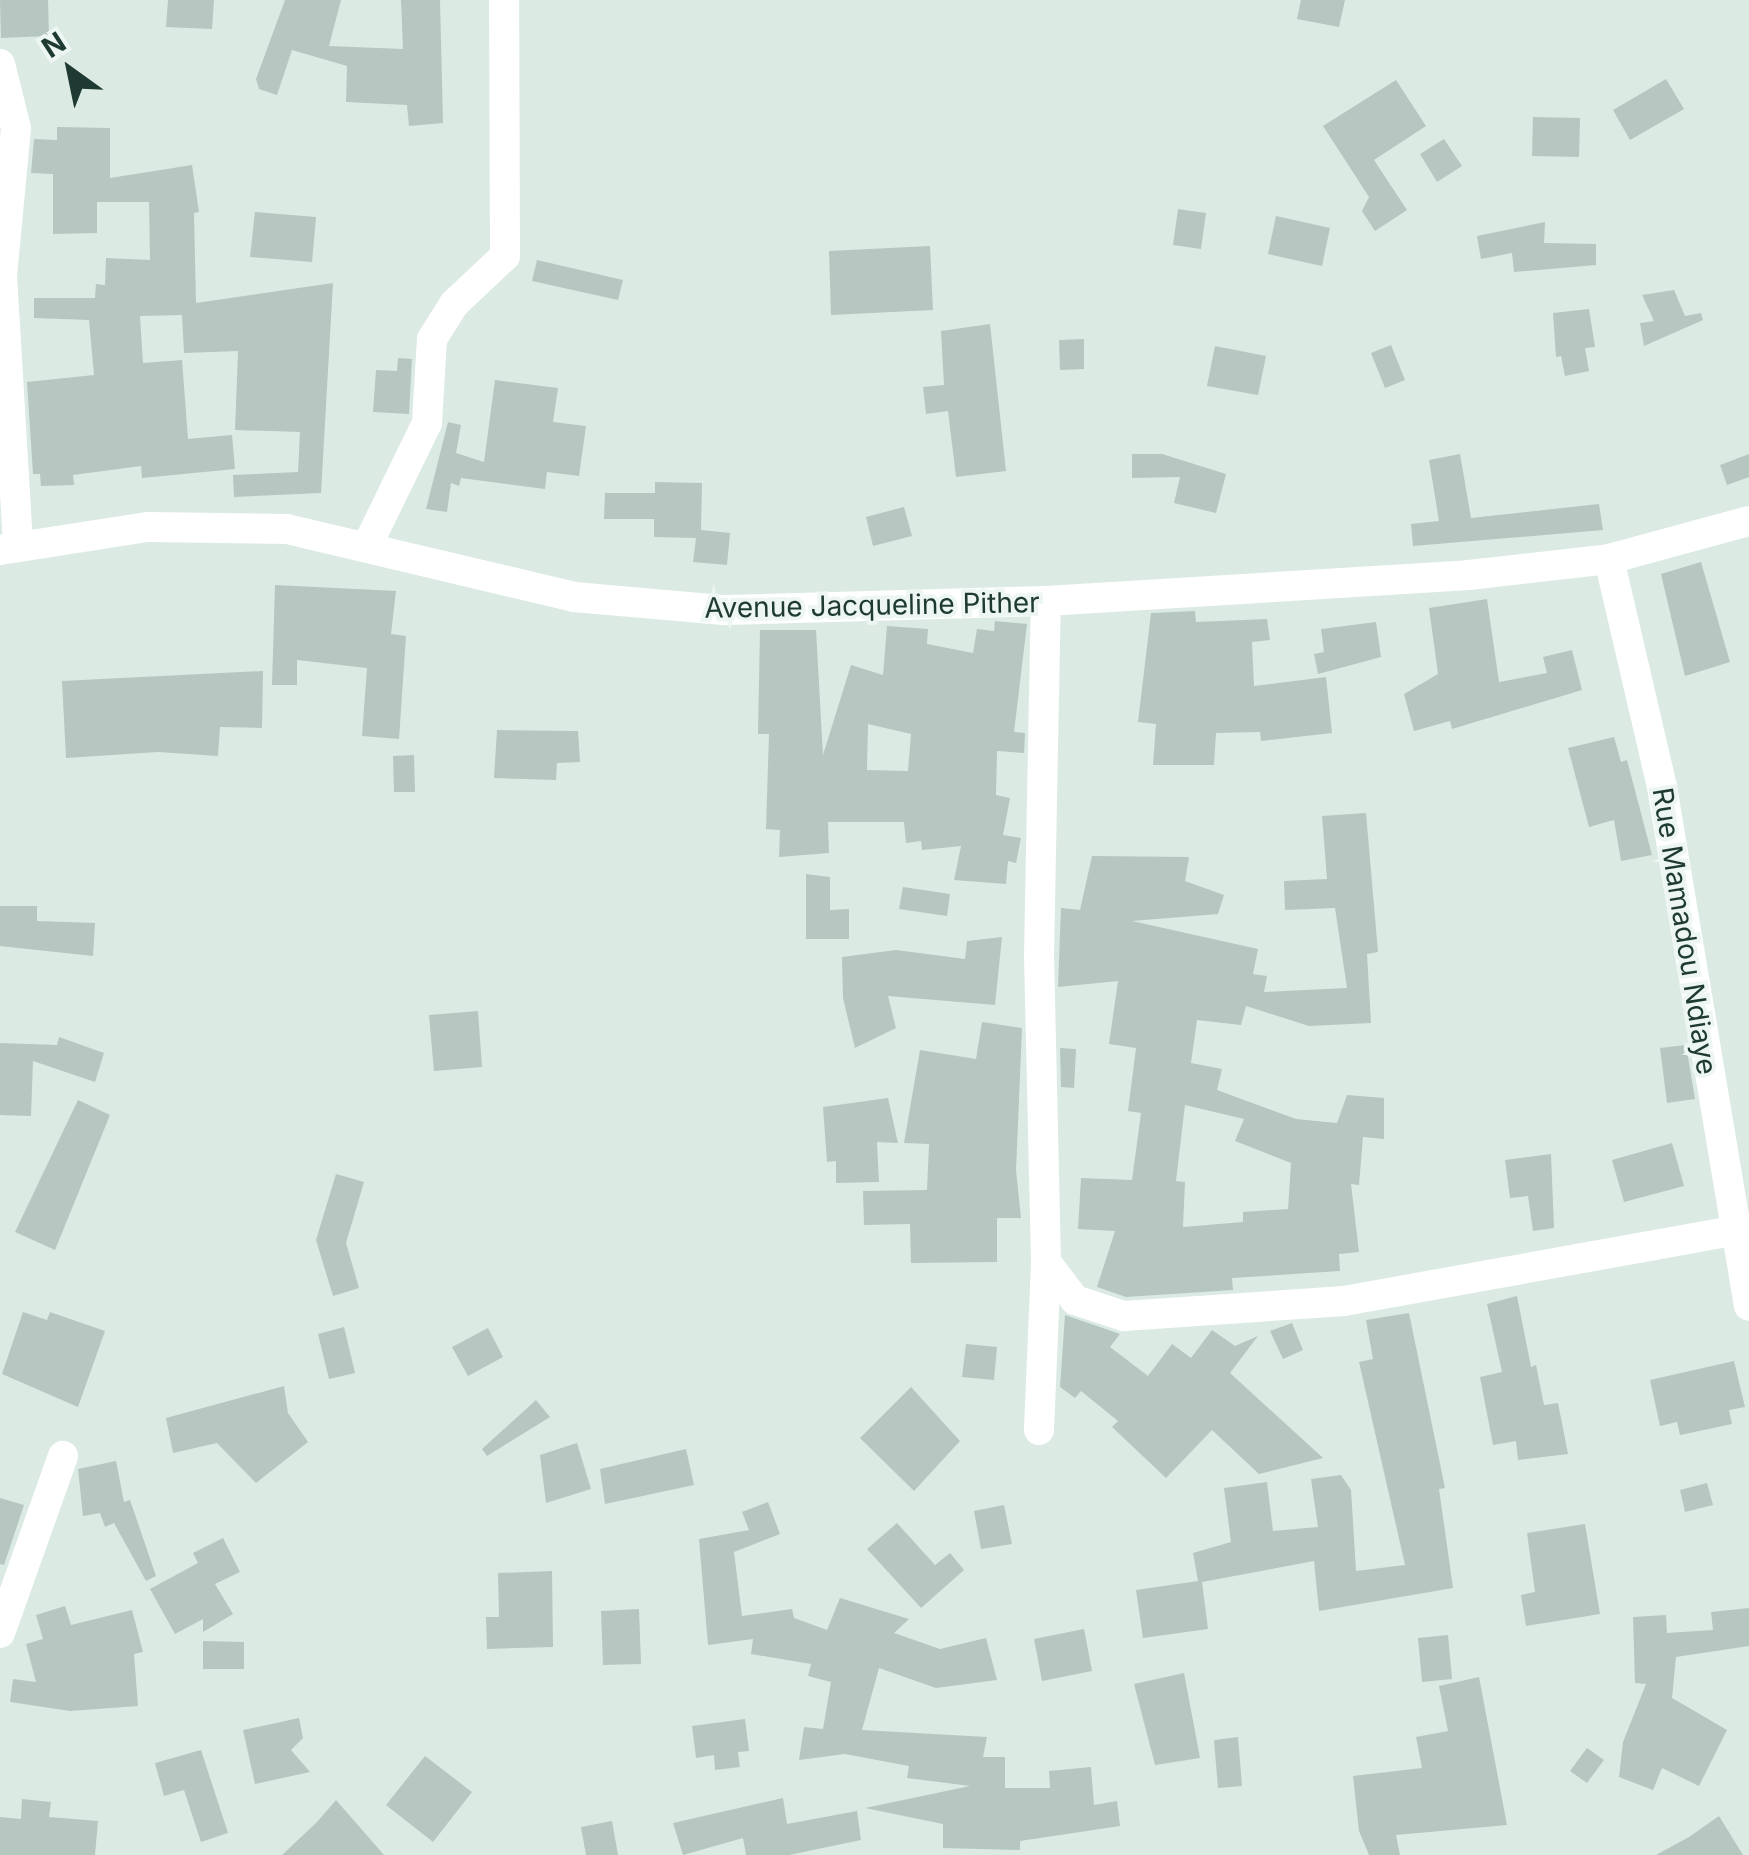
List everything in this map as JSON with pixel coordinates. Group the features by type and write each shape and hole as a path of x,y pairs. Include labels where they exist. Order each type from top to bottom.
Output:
{"street":[{"path":"367,546 427,422 432,340 454,304 505,256 504,0"},
{"path":"0,64 16,128 2,275 9,548"},
{"name":"Avenue Jacqueline Pither","path":"9,548 218,525 287,529 574,597 668,609 1046,601 1397,580 1609,559 1749,521"},
{"name":"Rue Mamadou Ndiaye","path":"1609,559 1662,788 1742,1229 1749,1306"},
{"path":"1039,1430 1046,1262 1039,956 1046,601"},
{"path":"1046,1262 1075,1300 1124,1316 1344,1300 1742,1229"},
{"path":"0,1633 62,1456"}],"building":[{"path":"0,0 48,0 49,36 1,38"},
{"path":"168,0 214,0 212,29 166,27"},
{"path":"285,0 341,0 329,46 403,49 401,0 440,0 443,123 409,126 407,105 346,102 347,66 292,50 277,95 259,89 256,79"},
{"path":"1301,0 1345,0 1339,27 1297,19"},
{"path":"1666,79 1684,109 1630,140 1613,110"},
{"path":"1396,80 1426,126 1374,160 1407,210 1375,231 1362,211 1369,197 1323,126"},
{"path":"1533,117 1580,118 1579,157 1532,156"},
{"path":"57,127 110,128 110,178 192,165 199,212 194,213 196,303 333,283 321,493 234,497 233,475 298,472 300,432 235,430 238,351 184,353 182,315 140,316 143,363 182,360 188,439 232,435 235,469 142,478 141,466 73,475 74,485 41,486 40,474 33,474 27,382 94,375 89,320 34,318 34,298 95,298 96,284 105,285 106,258 150,260 149,202 97,202 97,233 53,234 53,174 31,173 34,139 57,140"},
{"path":"1444,139 1462,166 1437,182 1420,154"},
{"path":"1178,209 1206,213 1201,249 1173,245"},
{"path":"255,212 316,217 312,262 250,257"},
{"path":"1276,216 1330,228 1322,266 1268,254"},
{"path":"1545,222 1544,243 1596,244 1596,265 1514,272 1512,253 1481,259 1477,236"},
{"path":"930,246 933,310 831,315 829,251"},
{"path":"537,260 623,280 618,300 532,281"},
{"path":"1674,290 1685,316 1701,313 1703,320 1644,346 1640,323 1654,321 1642,295"},
{"path":"1589,309 1595,347 1585,348 1589,371 1565,376 1561,356 1556,357 1553,313"},
{"path":"990,324 1006,471 956,477 948,411 926,414 923,387 944,385 941,331"},
{"path":"1084,339 1084,369 1060,370 1059,340"},
{"path":"1391,345 1405,380 1385,388 1371,353"},
{"path":"1215,346 1266,356 1258,395 1207,386"},
{"path":"398,358 412,359 409,414 373,412 376,370 397,371"},
{"path":"495,380 558,388 553,422 586,426 579,476 547,472 545,489 461,478 459,486 451,483 447,512 426,509 448,422 461,425 456,453 484,462"},
{"path":"1132,454 1162,454 1226,474 1216,513 1174,503 1180,477 1132,478"},
{"path":"1460,454 1471,518 1599,504 1603,530 1413,546 1411,524 1439,521 1429,460"},
{"path":"1749,454 1749,477 1727,485 1720,465"},
{"path":"655,482 702,483 701,530 730,533 727,565 693,562 696,538 654,537 654,519 604,519 605,493 655,493"},
{"path":"904,507 912,536 873,546 866,517"},
{"path":"1701,562 1730,662 1685,676 1661,574"},
{"path":"275,585 396,591 391,634 406,636 399,739 362,736 367,668 297,660 297,685 272,685"},
{"path":"1487,599 1499,682 1547,673 1543,657 1572,650 1582,690 1452,729 1450,721 1414,731 1404,694 1438,674 1429,608"},
{"path":"1195,611 1196,622 1267,619 1270,640 1252,642 1254,686 1326,677 1332,733 1261,741 1260,732 1216,733 1214,765 1153,765 1156,724 1138,722 1151,613"},
{"path":"995,621 1027,624 1014,732 1025,733 1024,753 997,751 996,795 1010,798 1003,835 1021,838 1016,863 1008,861 1006,884 954,880 961,846 922,850 921,841 906,843 904,822 828,822 829,853 779,857 780,830 766,829 769,734 758,734 760,630 816,630 823,755 851,665 883,675 887,626 928,629 927,644 973,653 977,629 994,631","holes":["868,724 911,734 908,771 867,770"]},
{"path":"1376,622 1381,657 1318,674 1314,654 1324,652 1321,629"},
{"path":"263,671 262,728 220,727 218,756 158,752 66,758 62,681"},
{"path":"497,730 578,731 580,762 557,763 556,780 494,778"},
{"path":"1614,737 1621,762 1627,760 1652,855 1621,861 1614,820 1589,827 1568,748"},
{"path":"414,755 415,792 394,792 393,756"},
{"path":"1366,813 1378,952 1367,954 1371,1023 1309,1026 1246,1006 1241,1025 1197,1020 1191,1063 1222,1069 1217,1090 1296,1119 1337,1123 1347,1095 1384,1098 1384,1139 1363,1137 1359,1185 1351,1184 1359,1252 1339,1254 1340,1271 1232,1278 1233,1290 1126,1297 1097,1287 1115,1231 1078,1229 1081,1178 1132,1180 1141,1113 1128,1111 1136,1048 1109,1044 1118,981 1058,987 1061,908 1080,910 1092,856 1189,857 1185,881 1224,895 1218,914 1132,921 1258,949 1253,974 1267,976 1264,992 1347,988 1335,908 1285,910 1284,881 1327,879 1322,816","holes":["1185,1105 1244,1119 1235,1141 1291,1163 1288,1209 1243,1212 1243,1222 1183,1227 1185,1182 1176,1181"]},
{"path":"806,874 830,877 830,910 849,909 849,939 806,939"},
{"path":"903,887 950,894 947,916 899,909"},
{"path":"0,906 37,906 37,921 95,923 93,956 0,946"},
{"path":"1002,937 995,1005 888,996 896,1028 855,1048 843,998 842,957 896,950 965,959 967,941"},
{"path":"478,1011 482,1067 434,1071 429,1015"},
{"path":"982,1022 1022,1028 1016,1170 1021,1218 997,1218 997,1262 911,1263 910,1224 864,1225 863,1191 927,1190 929,1144 904,1143 920,1050 976,1059"},
{"path":"59,1037 104,1053 95,1082 33,1061 31,1116 0,1115 0,1043 57,1045"},
{"path":"1686,1045 1695,1099 1667,1103 1660,1048"},
{"path":"1060,1048 1076,1049 1074,1088 1061,1087"},
{"path":"888,1098 898,1143 877,1142 879,1182 836,1183 836,1161 827,1162 823,1107"},
{"path":"78,1100 110,1115 55,1250 15,1232"},
{"path":"1672,1143 1684,1186 1624,1202 1612,1160"},
{"path":"1551,1154 1554,1228 1533,1231 1528,1196 1510,1198 1505,1160"},
{"path":"336,1174 364,1182 346,1243 359,1288 333,1296 316,1240"},
{"path":"1517,1296 1531,1367 1536,1365 1544,1405 1558,1403 1568,1454 1518,1460 1516,1441 1493,1445 1480,1377 1502,1372 1487,1304"},
{"path":"23,1312 47,1320 50,1312 105,1331 78,1407 2,1374"},
{"path":"1409,1313 1445,1488 1439,1489 1453,1588 1319,1611 1314,1561 1202,1582 1208,1629 1143,1638 1136,1590 1198,1581 1193,1553 1231,1542 1224,1488 1267,1482 1273,1531 1318,1527 1311,1479 1341,1475 1351,1490 1356,1571 1405,1565 1359,1362 1373,1359 1366,1320"},
{"path":"1065,1315 1120,1334 1110,1347 1148,1376 1172,1344 1191,1358 1212,1330 1235,1346 1258,1336 1230,1373 1323,1458 1259,1474 1212,1430 1166,1478 1112,1427 1118,1421 1081,1391 1075,1398 1060,1387"},
{"path":"1292,1323 1303,1350 1283,1359 1270,1331"},
{"path":"344,1327 355,1373 329,1379 318,1334"},
{"path":"488,1328 503,1357 468,1376 452,1347"},
{"path":"966,1344 997,1347 994,1380 962,1377"},
{"path":"1734,1361 1745,1407 1729,1410 1732,1424 1680,1435 1677,1422 1660,1426 1650,1380"},
{"path":"284,1386 288,1413 308,1442 256,1483 217,1443 173,1453 166,1418"},
{"path":"911,1387 960,1441 914,1491 860,1438"},
{"path":"536,1400 550,1417 487,1456 482,1449"},
{"path":"577,1443 591,1489 546,1503 540,1455"},
{"path":"686,1449 694,1485 605,1504 600,1469"},
{"path":"116,1461 124,1502 130,1500 156,1576 146,1581 114,1523 105,1527 100,1513 83,1516 78,1469"},
{"path":"1707,1483 1713,1505 1685,1512 1680,1490"},
{"path":"0,1498 24,1505 4,1565 0,1564"},
{"path":"768,1502 780,1534 734,1552 742,1616 792,1609 794,1618 827,1630 840,1598 909,1619 894,1633 940,1649 986,1638 997,1680 936,1688 879,1668 862,1730 987,1737 983,1757 1005,1757 1005,1788 1050,1788 1049,1771 1091,1767 1094,1805 1117,1801 1120,1826 1020,1841 1020,1850 943,1848 943,1824 865,1808 970,1786 907,1778 909,1766 845,1754 799,1760 804,1727 823,1729 831,1682 808,1676 811,1664 751,1654 753,1639 708,1645 699,1539 749,1530 742,1512"},
{"path":"1004,1505 1012,1544 981,1549 974,1511"},
{"path":"897,1523 935,1565 950,1553 964,1570 921,1608 867,1549"},
{"path":"1585,1524 1600,1614 1526,1626 1521,1595 1535,1592 1527,1533"},
{"path":"223,1538 240,1572 215,1584 233,1614 203,1632 203,1619 175,1634 150,1589 198,1563 193,1553"},
{"path":"552,1571 553,1647 487,1649 486,1617 499,1617 498,1573"},
{"path":"65,1606 71,1625 132,1610 143,1652 134,1654 138,1706 70,1711 10,1702 13,1679 36,1682 26,1644 43,1639 36,1615"},
{"path":"1749,1608 1749,1646 1676,1657 1672,1698 1727,1730 1699,1786 1662,1768 1653,1790 1619,1777 1623,1742 1646,1684 1635,1683 1633,1617 1666,1615 1667,1633 1713,1630 1711,1612"},
{"path":"639,1609 641,1664 603,1665 601,1611"},
{"path":"1084,1629 1092,1671 1042,1681 1034,1639"},
{"path":"1448,1635 1452,1679 1422,1682 1418,1638"},
{"path":"203,1641 244,1642 244,1669 203,1669"},
{"path":"1184,1673 1200,1758 1155,1765 1134,1684"},
{"path":"1479,1677 1507,1825 1396,1835 1400,1855 1369,1855 1359,1831 1353,1776 1422,1768 1416,1737 1448,1731 1439,1686"},
{"path":"299,1718 303,1738 291,1750 310,1772 255,1784 243,1730"},
{"path":"745,1719 749,1751 738,1752 740,1767 715,1770 714,1755 696,1758 692,1726"},
{"path":"1238,1737 1242,1786 1218,1788 1214,1740"},
{"path":"1587,1748 1604,1760 1587,1783 1570,1771"},
{"path":"201,1750 228,1833 201,1842 184,1790 164,1796 155,1763"},
{"path":"425,1756 472,1792 433,1842 386,1805"},
{"path":"783,1798 787,1824 857,1811 861,1840 789,1855 746,1855 743,1838 683,1855 673,1823"},
{"path":"22,1799 51,1802 49,1817 98,1821 95,1855 0,1855 0,1817 21,1819"},
{"path":"336,1800 384,1855 282,1855 317,1822"},
{"path":"1719,1816 1743,1855 1656,1855 1689,1837"},
{"path":"612,1821 618,1855 586,1855 581,1827"}]}
